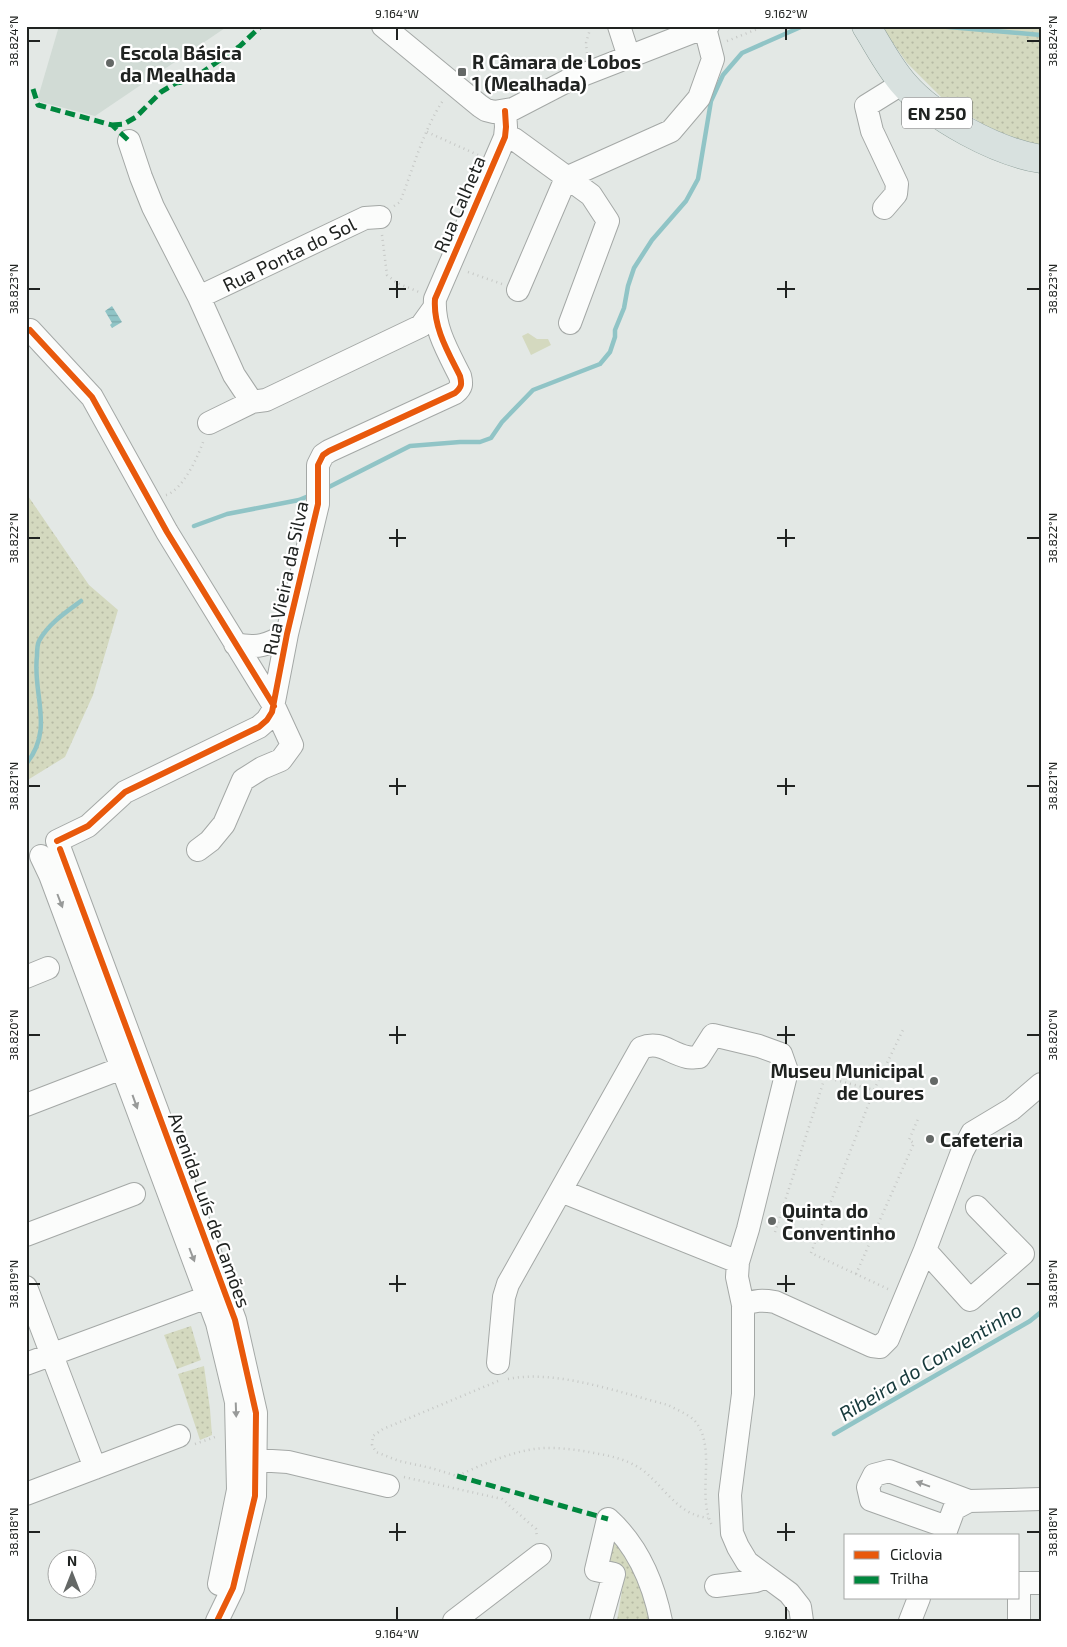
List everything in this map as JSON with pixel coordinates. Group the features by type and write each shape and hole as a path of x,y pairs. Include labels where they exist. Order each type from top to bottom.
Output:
{"main road":[{"name":"EN 250","path":"866,26 903,83 940,116 974,134 1024,156 1041,159"}],"street":[{"path":"619,26 629,57"},
{"path":"394,30 466,94 486,110 494,112 505,111 522,105 546,91 629,57 708,34 713,59 699,98 671,131 566,178 518,290"},
{"path":"884,208 896,194 897,184 872,131 866,106 903,83"},
{"name":"Rua Calheta","path":"209,423 252,402 266,400 421,326 435,304 500,147 506,127 505,111"},
{"path":"500,147 514,139 591,195 608,221 570,323"},
{"path":"129,141 153,206 234,375 252,402"},
{"name":"Rua Ponta do Sol","path":"198,298 365,218 380,217"},
{"name":"Rua Vieira da Silva","path":"274,706 287,634 318,504 318,464 320,460 329,451 455,393 461,388 460,376 437,327 435,304"},
{"name":"Rua Vieira da Silva","path":"30,330 92,397 149,500 274,706"},
{"name":"Rua Vieira da Silva","path":"235,644 249,647 264,646 287,634"},
{"path":"44,849 88,826 125,792 259,727 267,720 274,706"},
{"path":"198,850 210,841 224,824 243,780 262,768 281,760 292,745 274,706"},
{"name":"Avenida Luís de Camões","path":"44,849 50,875 131,1065 216,1294 235,1320 256,1413 255,1496 233,1588 216,1621"},
{"path":"26,977 48,968"},
{"path":"498,1363 504,1297 508,1284 641,1048 649,1045 661,1046 688,1058 699,1057 713,1034 780,1054 787,1071 738,1262 737,1277 743,1306 743,1394 730,1495 732,1533 746,1562 789,1592 800,1607 802,1621"},
{"path":"26,1105 131,1065"},
{"path":"743,1306 762,1300 775,1302 872,1346 880,1347 888,1339 925,1250 962,1152 972,1133 1012,1109 1041,1084"},
{"path":"561,1191 738,1262"},
{"path":"26,1235 134,1194"},
{"path":"925,1250 970,1300 1023,1254 977,1207"},
{"path":"26,1287 96,1468"},
{"path":"26,1364 216,1294"},
{"name":"Avenida Luís de Camões","path":"216,1294 217,1323 236,1402 238,1490 218,1585 216,1621"},
{"path":"26,1494 179,1436"},
{"path":"256,1460 288,1462 388,1486"},
{"path":"969,1501 954,1509 945,1531 871,1500 868,1487 874,1475 889,1471 969,1501 1041,1500"},
{"path":"601,1621 614,1574 596,1570 608,1519 622,1532 642,1564 661,1621"},
{"path":"454,1621 540,1555"},
{"path":"716,1586 756,1581 767,1577"},
{"path":"1020,1583 1041,1583"},
{"path":"910,1621 918,1600"},
{"path":"924,1600 924,1621"},
{"path":"1019,1600 1019,1621"}],"path":[{"path":"589,72 586,43 591,26"},
{"path":"708,34 765,26"},
{"path":"400,202 438,109 448,94 459,103 466,94"},
{"path":"427,132 482,157 486,149 500,147"},
{"path":"380,217 386,275 435,304"},
{"path":"450,265 518,290"},
{"path":"149,500 171,493 184,480 201,448 209,423"},
{"path":"896,1293 811,1254 874,1090 904,1028"},
{"path":"816,1074 874,1090"},
{"path":"775,1232 825,1077"},
{"path":"856,1274 914,1143 909,1140 918,1119"},
{"path":"708,1518 692,1514 680,1506 654,1479 633,1463 612,1456 575,1449 546,1448 520,1453 478,1466 457,1476 399,1461 376,1452 372,1445 373,1436 383,1429 498,1382 520,1377 562,1378 668,1405 695,1421 702,1435 705,1453 708,1518 714,1529 738,1547"},
{"path":"179,1436 188,1432 194,1444 236,1430"},
{"path":"388,1486 396,1475 502,1499 536,1529 540,1555"}],"shaded area":[{"name":"Escola Básica da Mealhada","path":"59,26 228,26 95,116 37,101"}],"green space":[{"path":"881,26 1041,28 1041,147 1035,147 984,125 941,97 907,63"},
{"path":"528,333 537,339 548,339 551,345 531,355 522,336"},
{"path":"26,493 89,585 118,610 93,695 65,757 26,781"},
{"path":"191,1326 201,1360 177,1369 164,1335"},
{"path":"204,1366 212,1435 200,1440 178,1374"},
{"path":"610,1531 620,1537 648,1598 652,1621 617,1621 625,1572 603,1564"}],"water":[{"path":"112,306 122,322 112,328 110,325 112,323 105,311"}],"waterway":[{"path":"325,489 410,446 480,442 491,438 502,422 533,390 600,364 610,352 634,268 652,240 686,201 698,179 711,101 723,75 742,53 803,26"},
{"path":"937,26 1041,35"},
{"path":"194,526 227,514 299,500 311,495"},
{"path":"26,764 35,751 41,724 36,670 38,643 52,624 81,601"},
{"name":"Ribeira do Conventinho","path":"834,1434 1030,1321 1041,1312"}],"marked path":[{"path":"112,125 124,124 136,117 161,92 176,83 190,81 240,46 261,26"},
{"path":"33,89 38,105 112,125 129,141"},
{"path":"457,1476 608,1519"}],"cycle path":[{"path":"57,841 88,826 125,792 259,727 272,712 287,634 318,504 318,465 323,455 455,393 460,387 460,376 446,348 436,319 435,299 505,137 505,111"},
{"path":"30,330 92,397 167,532 274,706"},
{"path":"60,849 235,1320 256,1413 255,1496 233,1588 217,1621"}],"place":[{"name":"Escola Básica da Mealhada","path":"110,63"},
{"name":"R Câmara de Lobos 1 (Mealhada)","path":"462,72"},
{"name":"Museu Municipal de Loures","path":"934,1081"},
{"name":"Cafeteria","path":"930,1139"},
{"name":"Quinta do Conventinho","path":"772,1221"}]}
